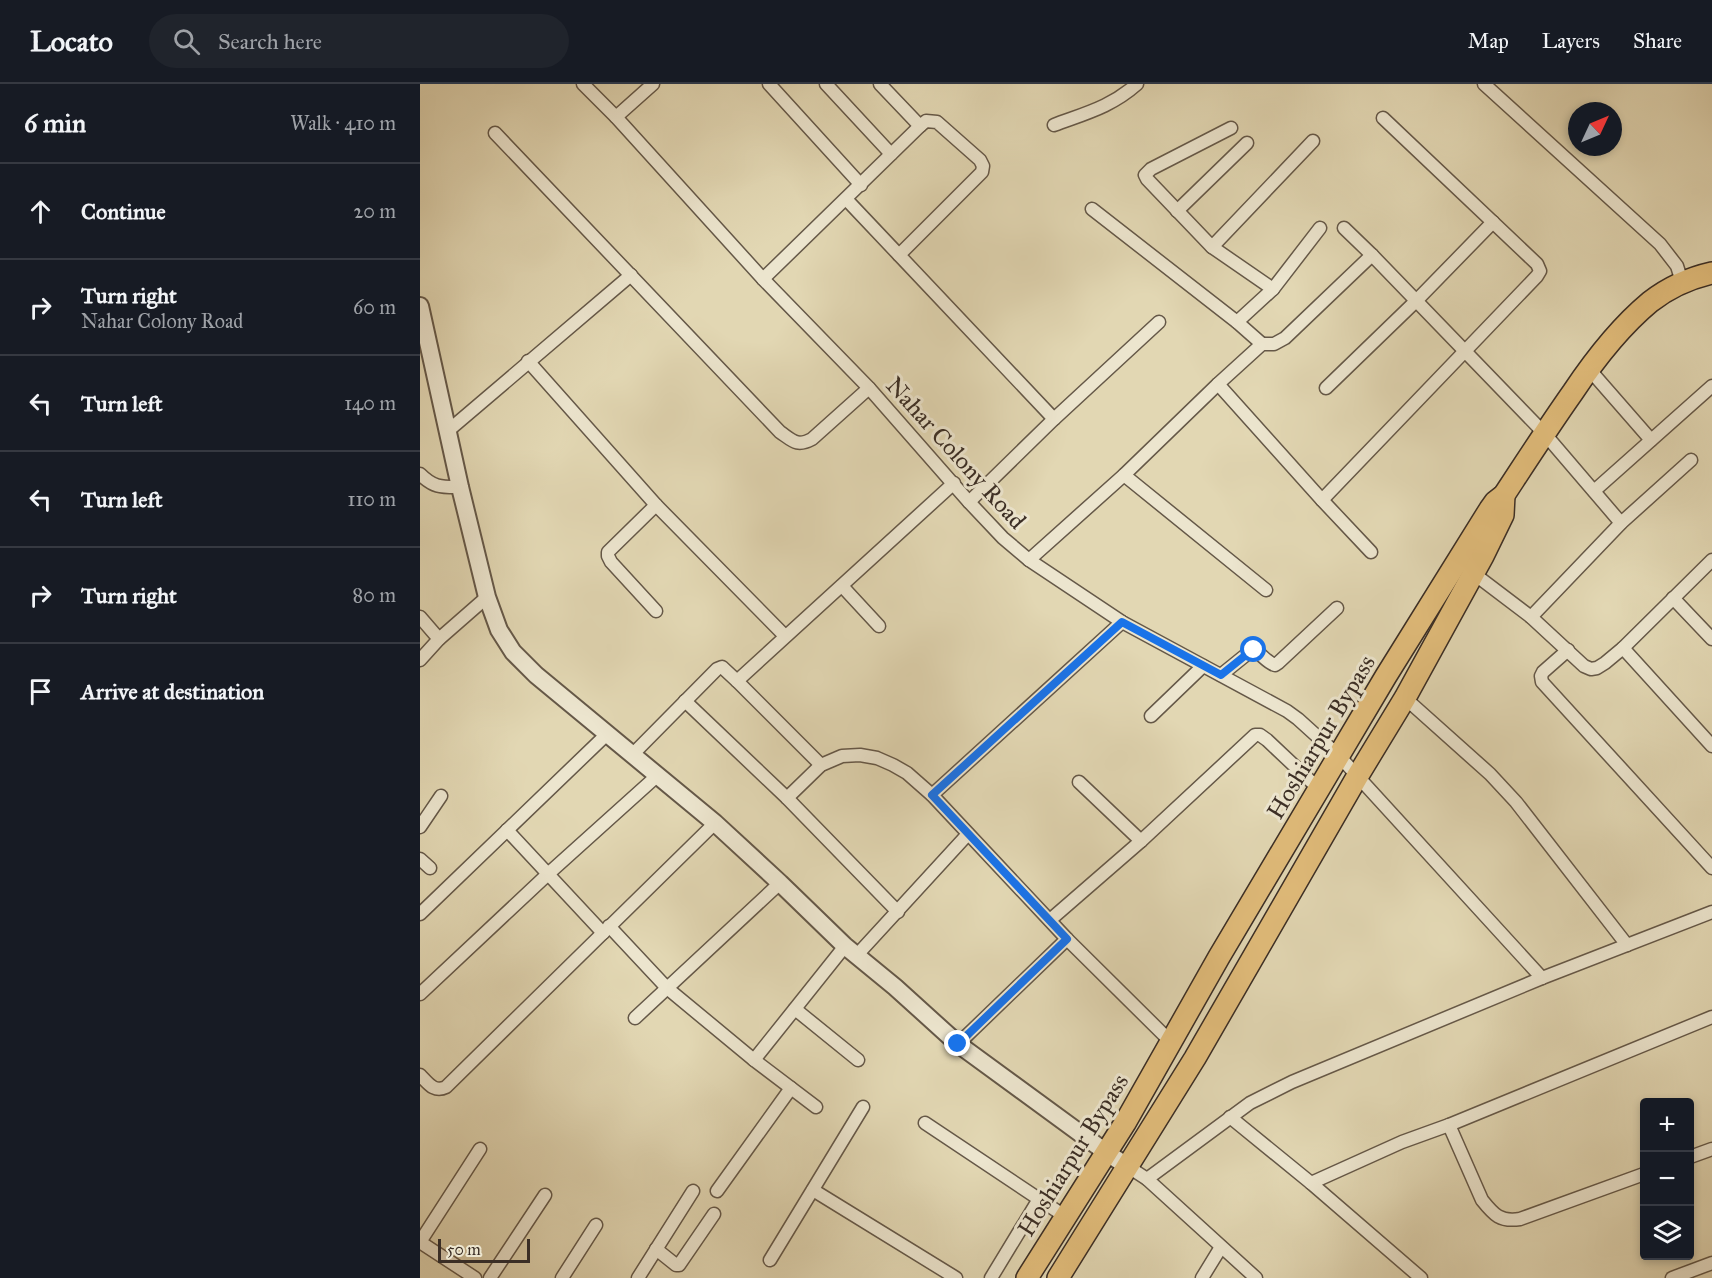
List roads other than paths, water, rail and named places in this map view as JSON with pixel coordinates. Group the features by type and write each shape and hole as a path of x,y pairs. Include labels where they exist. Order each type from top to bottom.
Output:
{"highway":[{"name":"Hoshiarpur Bypass","path":"1027,1278 1107,1153 1219,957 1340,757 1386,676 1490,509 1504,495 1601,352 1620,331 1651,301 1682,282 1712,273"},
{"path":"1058,1278 1195,1058 1405,698 1503,515 1504,495"}],"street":[{"name":"Nahar Colony Road","path":"583,84 616,117 763,279 869,388 1003,538 1029,560 1122,622 1287,711 1340,757 1542,978"},
{"path":"616,117 653,84"},
{"path":"769,84 861,185"},
{"path":"826,84 891,154"},
{"path":"880,84 920,126"},
{"path":"1054,125 1110,104 1137,84"},
{"path":"1484,84 1660,244 1677,266 1682,282"},
{"path":"1322,500 1540,271 1537,264 1383,118"},
{"path":"763,279 920,126 926,121 937,122 980,160 983,166 982,172 899,255"},
{"path":"1231,128 1151,169 1145,175 1212,247 1274,289"},
{"path":"495,133 780,432 794,442 803,443 812,439 869,388"},
{"path":"1212,247 1313,141"},
{"path":"1177,211 1247,143"},
{"path":"846,199 1054,419"},
{"path":"1092,209 1262,344 1274,344 1285,338 1372,255"},
{"path":"1326,388 1493,222"},
{"path":"1237,322 1274,289 1320,228"},
{"path":"1344,228 1544,433 1621,523"},
{"path":"449,430 631,275"},
{"path":"420,306 460,486 488,597 499,630 513,652 536,675 715,823 851,951 958,1044 1107,1153 1147,1179 1256,1278"},
{"path":"969,502 1159,322"},
{"path":"1029,560 1124,475 1262,344"},
{"path":"528,361 656,505 785,636"},
{"path":"1589,369 1651,440"},
{"path":"1218,384 1371,552"},
{"path":"1594,491 1712,386"},
{"path":"1531,617 1621,523 1691,460"},
{"path":"420,474 432,485 460,486"},
{"path":"1124,475 1266,590"},
{"path":"737,681 954,483"},
{"path":"656,505 608,552 611,562 656,610"},
{"path":"1473,573 1531,617 1584,666 1591,669 1605,663 1623,648 1711,563"},
{"path":"842,586 879,626"},
{"path":"420,660 439,639 488,597"},
{"path":"1673,598 1712,639"},
{"path":"1221,675 1254,650 1270,664 1275,665 1337,608"},
{"path":"420,617 439,639"},
{"path":"932,795 1122,622"},
{"path":"1623,648 1712,746"},
{"path":"1568,650 1543,672 1542,682 1712,868"},
{"path":"1151,716 1203,666"},
{"path":"633,754 719,667 726,669 821,765"},
{"path":"1405,698 1490,774 1516,802 1627,945"},
{"path":"685,701 788,798 898,912"},
{"path":"420,914 607,734"},
{"path":"1050,920 1141,841 1255,735 1260,735 1267,740 1320,790"},
{"path":"788,798 821,765 842,756 860,755 877,758 907,773 932,795 1067,939 1171,1042"},
{"path":"420,994 658,775"},
{"path":"1079,782 1141,841"},
{"path":"420,826 441,796"},
{"path":"420,1075 436,1089 441,1090 446,1087 715,823"},
{"path":"507,830 548,874 667,988 754,1060 816,1107"},
{"path":"754,1060 795,1009 851,951 898,912 968,834"},
{"path":"420,859 430,868"},
{"path":"635,1018 780,883"},
{"path":"1147,1179 1250,1103 1292,1082 1542,978 1712,912"},
{"path":"958,1044 1067,939"},
{"path":"795,1009 858,1060"},
{"path":"1311,1183 1402,1142 1449,1125 1712,1017"},
{"path":"717,1191 791,1088"},
{"path":"770,1260 863,1107"},
{"path":"1230,1117 1421,1278"},
{"path":"925,1123 1066,1217"},
{"path":"1449,1125 1482,1200 1498,1217 1509,1221 1640,1175"},
{"path":"475,1278 420,1242 480,1149"},
{"path":"1694,1155 1712,1149"},
{"path":"813,1190 956,1278"},
{"path":"638,1278 693,1191"},
{"path":"490,1278 545,1195"},
{"path":"991,1278 1039,1199"},
{"path":"656,1250 679,1265 714,1214"},
{"path":"562,1278 596,1225"},
{"path":"1202,1278 1221,1247"},
{"path":"1672,1278 1712,1263"}]}
